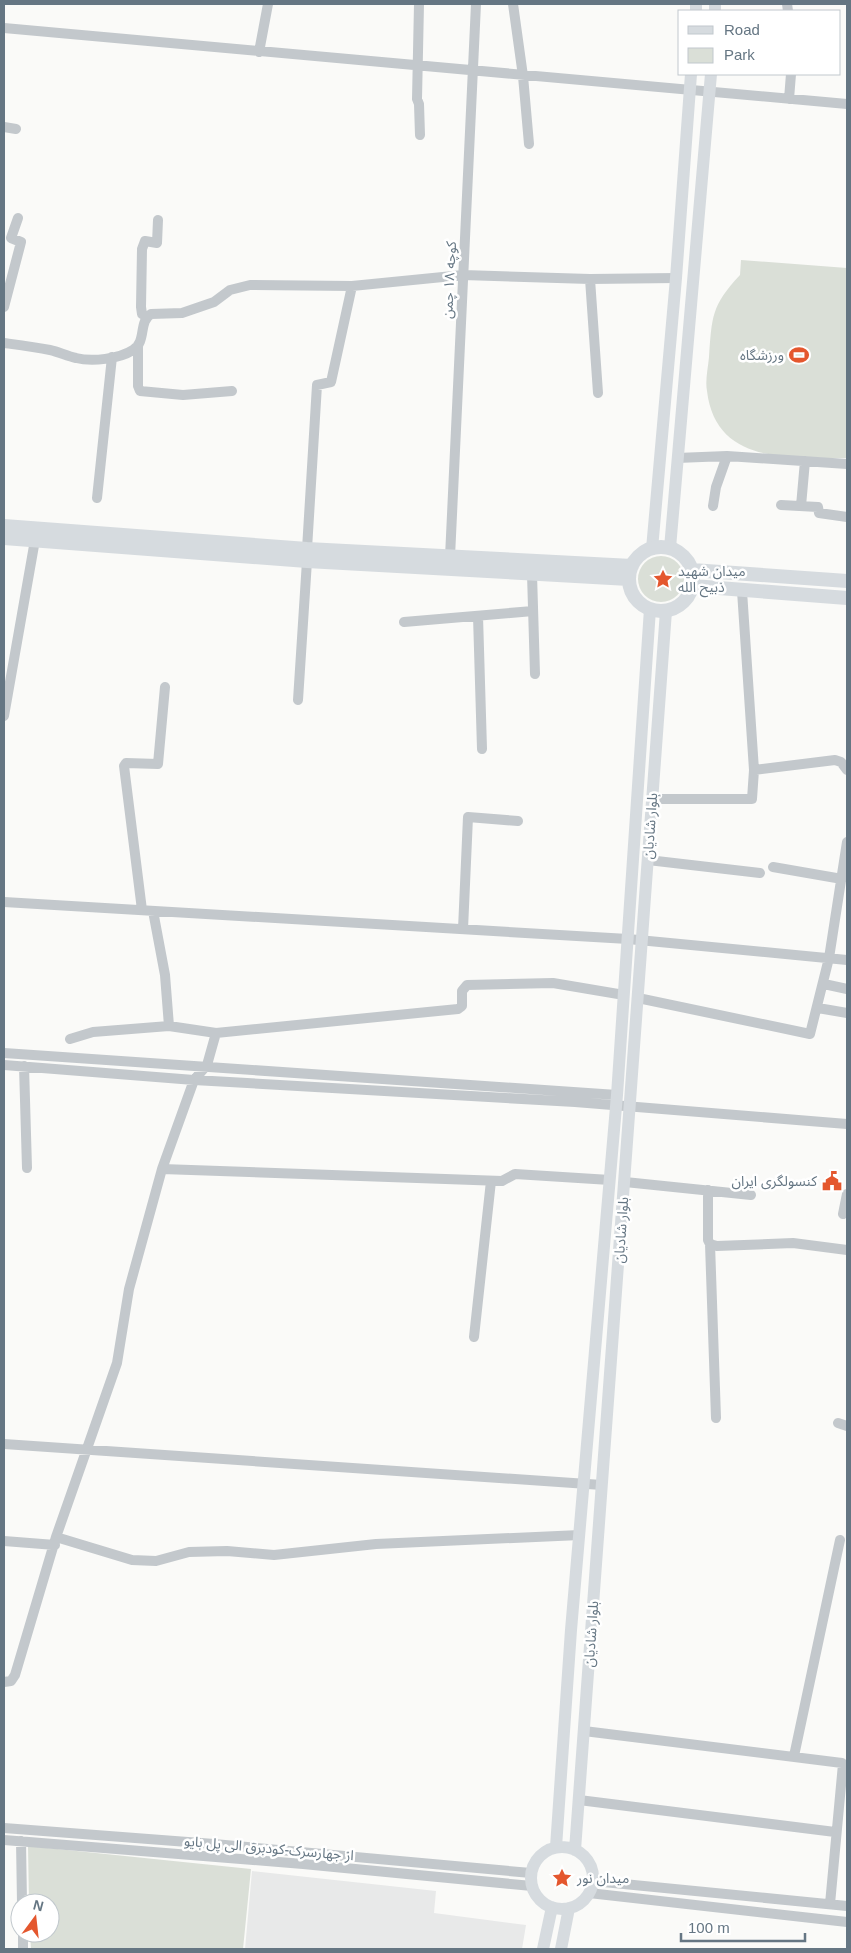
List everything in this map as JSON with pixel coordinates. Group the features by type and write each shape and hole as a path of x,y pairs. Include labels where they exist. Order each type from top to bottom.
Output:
{"highway":[{"path":"4,526 532,574 631,573"},
{"path":"4,538 307,555 450,557 631,573"},
{"path":"670,548 684,557 692,570 693,586 683,603 666,611 650,609 635,597 631,573 640,555 652,549 670,548"},
{"path":"692,570 847,581"},
{"path":"693,586 847,598"}],"main road":[{"path":"652,549 676,278 691,75"},
{"path":"670,548 710,75"},
{"name":"بلوار شادیان","path":"556,1848 571,1630 617,1100 650,609"},
{"name":"بلوار شادیان","path":"575,1850 666,611"},
{"path":"556,1848 575,1850 586,1857 592,1868 591,1887 580,1903 569,1908 552,1907 539,1899 532,1886 531,1873 540,1856 556,1848"},
{"path":"543,1949 552,1907"},
{"path":"561,1949 569,1908"}],"street":[{"path":"259,52 268,4"},
{"path":"419,4 417,66 420,135"},
{"name":"كوچه ١٨ چمن","path":"450,557 476,4"},
{"path":"513,4 523,76 529,144"},
{"path":"4,28 472,72 847,104"},
{"path":"789,98 791,75"},
{"path":"4,127 16,129"},
{"path":"4,307 21,242 12,238 18,218"},
{"path":"147,317 142,314 141,307 142,249 146,241 157,243 158,220"},
{"path":"232,391 183,394 140,391 138,386 138,345 147,317 151,314 182,313 214,302 230,290 250,286 352,286 463,275 590,279 676,278"},
{"path":"590,279 598,393"},
{"path":"298,700 317,386 331,382 352,286"},
{"path":"4,343 50,350 77,359 112,357 132,351 138,345"},
{"path":"97,498 112,357"},
{"path":"713,506 716,487 728,456"},
{"path":"677,458 728,456 847,464"},
{"path":"801,506 805,461"},
{"path":"782,505 818,507 819,513 847,517"},
{"path":"4,716 35,540"},
{"path":"532,574 535,674"},
{"path":"652,799 752,799 754,770 742,590"},
{"path":"404,622 533,611"},
{"path":"478,616 482,748"},
{"path":"142,910 124,766 126,763 158,764 165,687"},
{"path":"754,770 835,760 841,762 847,770"},
{"path":"463,930 468,817 518,821"},
{"path":"638,998 805,1035 810,1034 824,984 847,842"},
{"path":"648,860 760,873"},
{"path":"773,867 842,879"},
{"path":"4,902 628,939 847,960"},
{"path":"153,911 164,976 169,1026"},
{"path":"70,1039 93,1032 169,1026 216,1033 458,1009 462,1006 462,991 467,985 554,983 624,995"},
{"path":"824,984 847,989"},
{"path":"818,1008 847,1013"},
{"path":"4,1682 11,1681 15,1675 55,1541 117,1363 129,1289 162,1169 194,1080 207,1065 216,1033"},
{"path":"4,1053 207,1065 617,1100 630,1107 847,1124"},
{"path":"4,1065 194,1080 617,1100"},
{"path":"24,1066 27,1168"},
{"path":"162,1169 491,1181 505,1181 516,1174 610,1180"},
{"path":"474,1337 491,1181"},
{"path":"624,1182 751,1194"},
{"path":"708,1190 708,1240 710,1244 716,1418"},
{"path":"843,1214 847,1194"},
{"path":"710,1244 717,1246 793,1243 847,1250"},
{"path":"4,1444 602,1484"},
{"path":"4,1541 55,1541 132,1560 156,1561 188,1552 227,1551 274,1555 376,1544 580,1535"},
{"path":"794,1756 840,1540"},
{"path":"584,1731 794,1756 843,1764 830,1904"},
{"path":"579,1800 836,1832"},
{"name":"از جهارسرک-کودبرق الی پل بایو","path":"4,1828 214,1844 531,1873"},
{"name":"از جهارسرک-کودبرق الی پل بایو","path":"4,1840 303,1864 532,1886"},
{"path":"21,1841 22,1893"},
{"path":"591,1887 847,1906"},
{"path":"591,1887 847,1922"}],"shaded area":[{"path":"252,1871 436,1891 434,1913 526,1925 522,1949 245,1949"}],"green space":[{"path":"741,260 847,268 847,458 803,458 760,452 741,445 725,433 713,415 706,383 712,322 723,295 740,275"},
{"path":"661,556 674,560 680,566 684,579 680,592 674,598 661,602 648,598 642,592 638,579 642,566 648,560"},
{"path":"28,1846 251,1869 243,1949 31,1949 31,1943 60,1943 60,1893 29,1893"}],"place":[{"name":"ورزشگاه","path":"799,355"},
{"name":"میدان شهید ذبیح الله","path":"663,579"},
{"name":"کنسولگری ایران","path":"832,1181"},
{"name":"میدان نور","path":"562,1878"}]}
